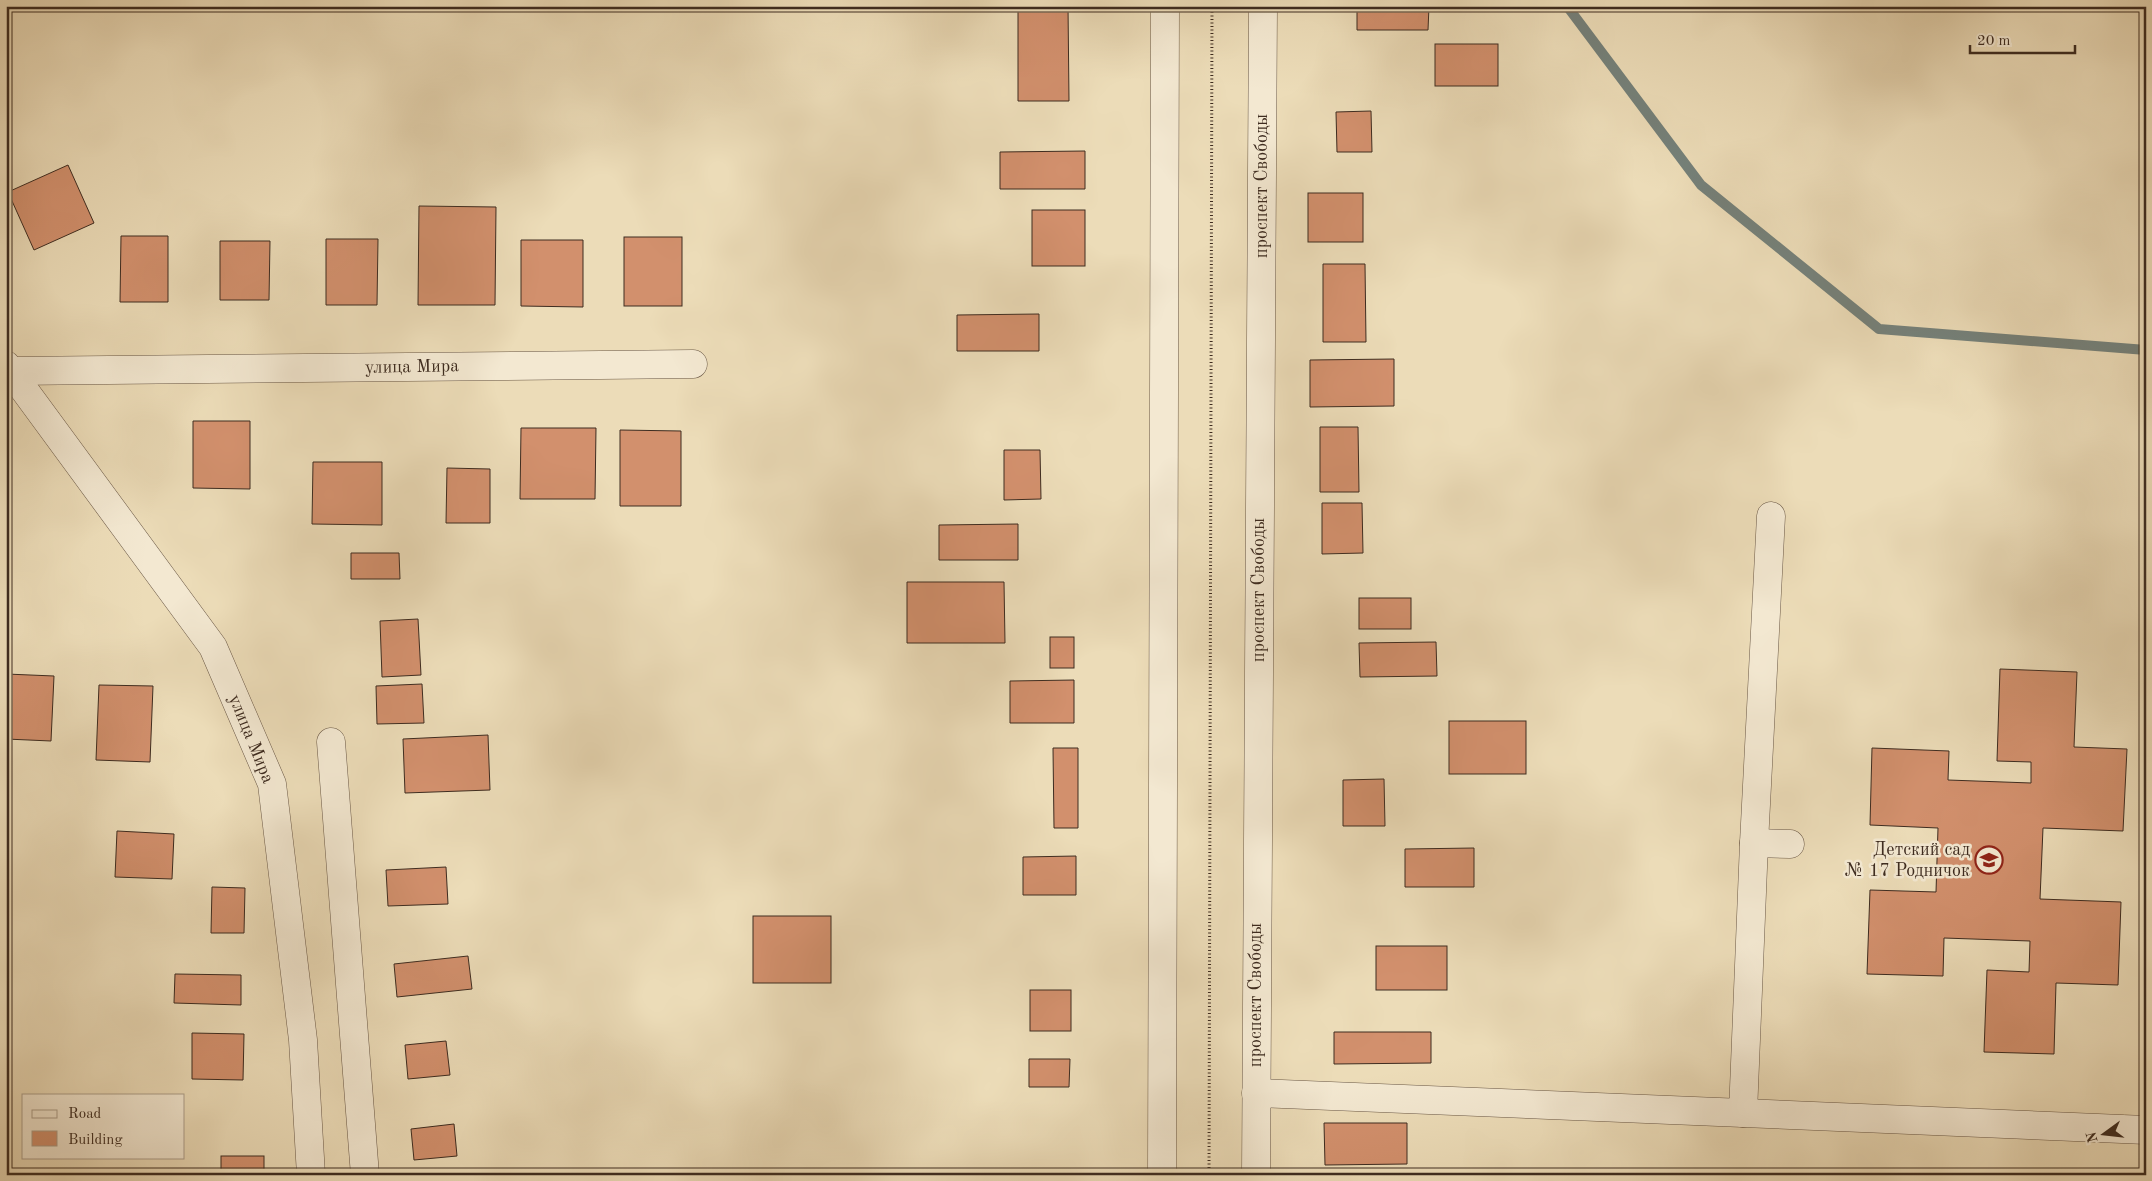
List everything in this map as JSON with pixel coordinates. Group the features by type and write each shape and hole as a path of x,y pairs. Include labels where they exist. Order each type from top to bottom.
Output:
{"street":[{"path":"1162,1175 1165,6"},
{"name":"проспект Свободы","path":"1256,1175 1263,6"},
{"name":"улица Мира","path":"9,368 693,364"},
{"name":"улица Мира","path":"9,368 213,648 272,784 304,1040 311,1175"},
{"path":"1743,1113 1754,843 1771,516"},
{"path":"331,742 365,1175"},
{"path":"1754,843 1790,844"},
{"path":"1256,1093 2146,1130"}],"path":[{"path":"1208,1175 1212,6"}],"building":[{"path":"1018,6 1068,6 1069,101 1018,101"},
{"path":"1357,6 1429,6 1428,30 1357,30"},
{"path":"1435,44 1498,44 1498,86 1435,86"},
{"path":"1371,111 1372,152 1337,152 1336,112"},
{"path":"1085,151 1085,189 1000,189 1000,152"},
{"path":"68,165 94,223 34,250 8,192"},
{"path":"1308,193 1363,193 1363,242 1308,242"},
{"path":"419,206 496,207 495,305 418,305"},
{"path":"1032,210 1085,210 1085,266 1032,266"},
{"path":"121,236 168,236 168,302 120,302"},
{"path":"624,237 682,237 682,306 624,306"},
{"path":"326,239 378,239 377,305 326,305"},
{"path":"521,240 583,240 583,307 521,306"},
{"path":"220,241 270,241 269,300 220,300"},
{"path":"1323,264 1365,264 1366,342 1323,342"},
{"path":"1039,314 1039,351 957,351 957,315"},
{"path":"1394,359 1394,406 1310,407 1310,360"},
{"path":"193,421 250,421 250,489 193,488"},
{"path":"1320,427 1358,427 1359,492 1320,492"},
{"path":"521,428 596,428 595,499 520,499"},
{"path":"620,430 681,431 681,506 620,506"},
{"path":"1004,450 1040,450 1041,499 1004,500"},
{"path":"313,462 382,462 382,525 312,524"},
{"path":"447,468 490,469 490,523 446,523"},
{"path":"1322,503 1362,503 1363,553 1322,554"},
{"path":"1018,524 1018,560 939,560 939,525"},
{"path":"351,553 399,553 400,579 351,579"},
{"path":"907,582 1004,582 1005,643 907,643"},
{"path":"1359,598 1411,598 1411,629 1359,629"},
{"path":"418,619 421,675 382,677 380,621"},
{"path":"1050,637 1074,637 1074,668 1050,668"},
{"path":"1436,642 1437,676 1360,677 1359,643"},
{"name":"Детский сад № 17 Родничок","path":"2000,669 2077,672 2074,747 2127,749 2123,831 2043,828 2040,899 2121,902 2118,985 2056,983 2054,1054 1984,1052 1987,970 2029,972 2030,941 1944,938 1943,976 1867,974 1870,890 1936,892 1938,828 1870,825 1872,748 1949,751 1948,780 2031,783 2031,762 1997,761"},
{"path":"6,674 54,676 51,741 6,739"},
{"path":"1074,680 1074,723 1010,723 1010,681"},
{"path":"422,684 424,723 377,724 376,686"},
{"path":"99,685 153,686 150,762 96,760"},
{"path":"1449,721 1526,721 1526,774 1449,774"},
{"path":"488,735 490,790 405,793 403,739"},
{"path":"1053,748 1078,748 1078,828 1054,828"},
{"path":"1384,779 1385,826 1343,826 1343,780"},
{"path":"117,831 174,834 172,879 115,877"},
{"path":"1474,848 1474,887 1405,887 1405,849"},
{"path":"1076,856 1076,895 1023,895 1023,857"},
{"path":"446,867 448,904 388,906 386,870"},
{"path":"212,887 245,888 244,933 211,933"},
{"path":"753,916 831,916 831,983 753,983"},
{"path":"1376,946 1447,946 1447,990 1376,990"},
{"path":"468,956 472,989 397,997 394,964"},
{"path":"175,974 241,975 241,1005 174,1003"},
{"path":"1030,990 1071,990 1071,1031 1030,1031"},
{"path":"1334,1032 1431,1032 1431,1063 1334,1064"},
{"path":"192,1033 244,1034 243,1080 192,1079"},
{"path":"446,1041 450,1075 408,1079 405,1045"},
{"path":"1029,1059 1070,1059 1069,1087 1029,1087"},
{"path":"1324,1123 1407,1123 1407,1164 1325,1165"},
{"path":"454,1124 457,1156 414,1160 411,1129"},
{"path":"221,1156 264,1156 264,1175 221,1175"}],"waterway":[{"path":"1567,6 1701,185 1879,329 2146,350"}],"place":[{"name":"Детский сад № 17 Родничок","path":"1989,860"}]}
